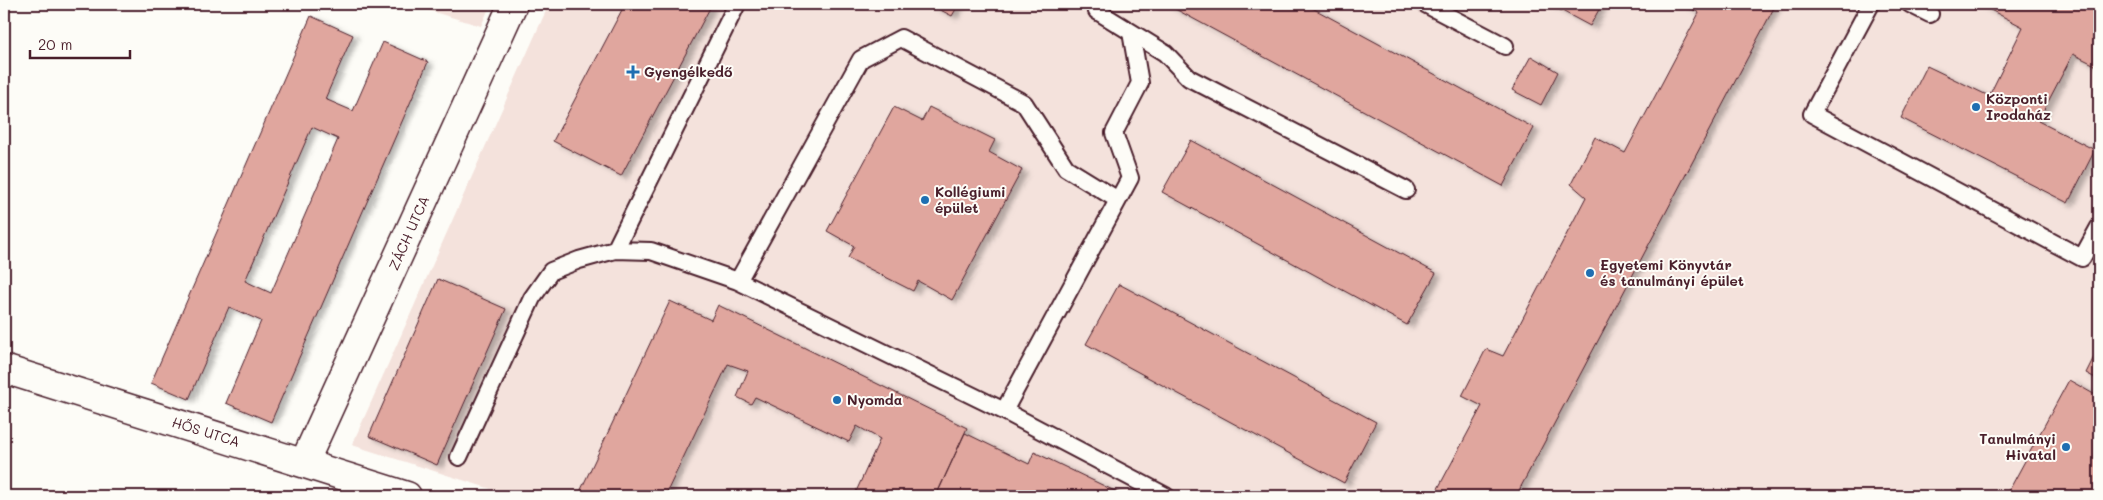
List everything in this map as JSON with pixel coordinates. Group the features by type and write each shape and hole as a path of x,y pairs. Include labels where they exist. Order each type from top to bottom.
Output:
{"street":[{"name":"ZÁCH UTCA","path":"304,463 513,4"},
{"name":"HŐS UTCA","path":"4,368 407,496"}],"lane":[{"path":"615,250 737,4"},
{"path":"1094,4 1097,12 1165,53 1189,78 1406,190"},
{"path":"1425,4 1505,46"},
{"path":"1871,4 1812,114 2082,258 2099,227"},
{"path":"1910,4 1930,14"},
{"path":"1004,411 1130,178 1114,132 1140,83 1131,32"},
{"path":"738,281 861,59 901,38 1024,102 1066,168 1118,200"},
{"path":"459,457 532,298 551,271 579,260 615,250 651,251 738,281 1004,411 1166,496"}],"shaded area":[{"path":"407,4 491,4 481,26"},
{"path":"549,4 2099,4 2099,496 513,496 352,445"}],"building":[{"name":"Gyengélkedő","path":"625,4 712,4 621,176 553,141"},
{"path":"929,4 959,4 952,16"},
{"path":"1166,4 1305,4 1534,128 1503,186"},
{"path":"1549,4 1602,4 1590,26"},
{"name":"Egyetemi Könyvtár és tanulmányi épület","path":"1683,4 1776,4 1516,496 1434,496 1482,406 1462,396 1486,349 1503,356 1586,197 1571,184 1595,137 1625,153 1699,13"},
{"name":"Központi Irodaház","path":"1979,4 2099,5 2099,67 2073,54 2038,121 2095,150 2068,203 1901,118 1927,66 1989,96 2023,27"},
{"path":"311,16 353,35 325,99 353,111 383,42 428,62 271,422 226,403 261,321 229,307 189,399 151,383","holes":["312,127 338,139 271,293 245,281"]},
{"path":"1531,56 1558,72 1541,105 1512,90"},
{"name":"Kollégiumi épület","path":"894,107 922,121 929,107 995,140 989,152 1022,170 952,300 918,281 913,291 848,258 854,246 827,231"},
{"path":"1191,140 1436,273 1407,325 1162,192"},
{"path":"438,279 506,309 437,465 369,436"},
{"path":"1119,284 1376,422 1344,483 1086,344"},
{"name":"Nyomda","path":"670,301 711,320 718,305 967,428 936,496 854,496 880,439 857,426 849,442 755,397 751,404 737,397 748,371 728,364 665,496 578,496"},
{"path":"2099,347 2099,380 2086,373"},
{"name":"Tanulmányi Hivatal","path":"2069,380 2099,397 2099,496 2006,496"},
{"path":"965,433 1029,464 1034,452 1125,496 936,496"}],"place":[{"name":"Gyengélkedő","path":"633,72"},
{"name":"Központi Irodaház","path":"1976,107"},
{"name":"Kollégiumi épület","path":"925,200"},
{"name":"Egyetemi Könyvtár és tanulmányi épület","path":"1590,273"},
{"name":"Nyomda","path":"837,400"},
{"name":"Tanulmányi Hivatal","path":"2066,447"}]}
